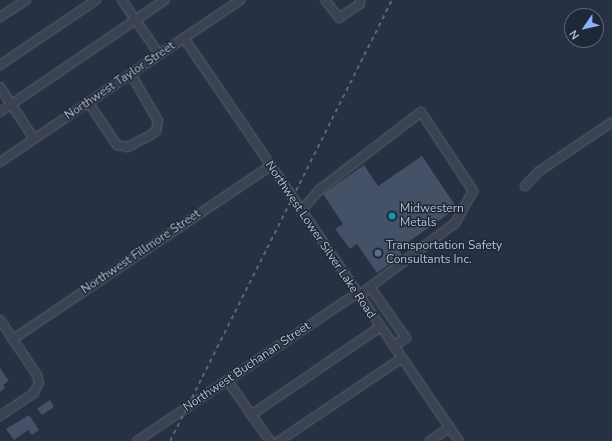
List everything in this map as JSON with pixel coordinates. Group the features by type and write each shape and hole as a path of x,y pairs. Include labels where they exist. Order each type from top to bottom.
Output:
{"street":[{"path":"0,17 26,0"},
{"path":"0,65 96,0"},
{"path":"122,0 159,54"},
{"path":"0,112 165,0"},
{"name":"Northwest Taylor Street","path":"0,162 240,0"},
{"path":"326,0 339,18 360,4 360,0"},
{"name":"Northwest Lower Silver Lake Road","path":"184,38 459,441"},
{"path":"88,102 117,145 128,147 149,136 156,131 158,121 131,74"},
{"path":"0,88 34,138"},
{"name":"Northwest Buchanan Street","path":"137,441 227,380 370,288 455,223 473,191 421,112 319,190 301,211"},
{"path":"525,186 538,172 612,122"},
{"name":"Northwest Fillmore Street","path":"13,339 270,166"},
{"path":"370,288 406,338 393,346"},
{"path":"0,320 38,376 39,383 34,393 0,416"},
{"path":"251,415 380,327"},
{"path":"279,441 402,358"},
{"path":"227,380 270,441"},
{"path":"430,441 450,427"}],"building":[{"name":"Midwestern Metals","path":"422,156 457,208 398,249 402,255 377,273 357,244 350,249 335,229 343,224 323,194 364,165 378,186"},
{"path":"0,368 9,381 3,385 5,388 0,392"},
{"path":"50,400 54,407 42,415 37,409"},
{"path":"29,415 39,430 32,435 28,430 14,440 6,429"}],"railway":[{"path":"170,441 392,0"}],"place":[{"name":"Midwestern Metals","path":"392,216"},
{"name":"Transportation Safety Consultants Inc.","path":"378,253"}]}
